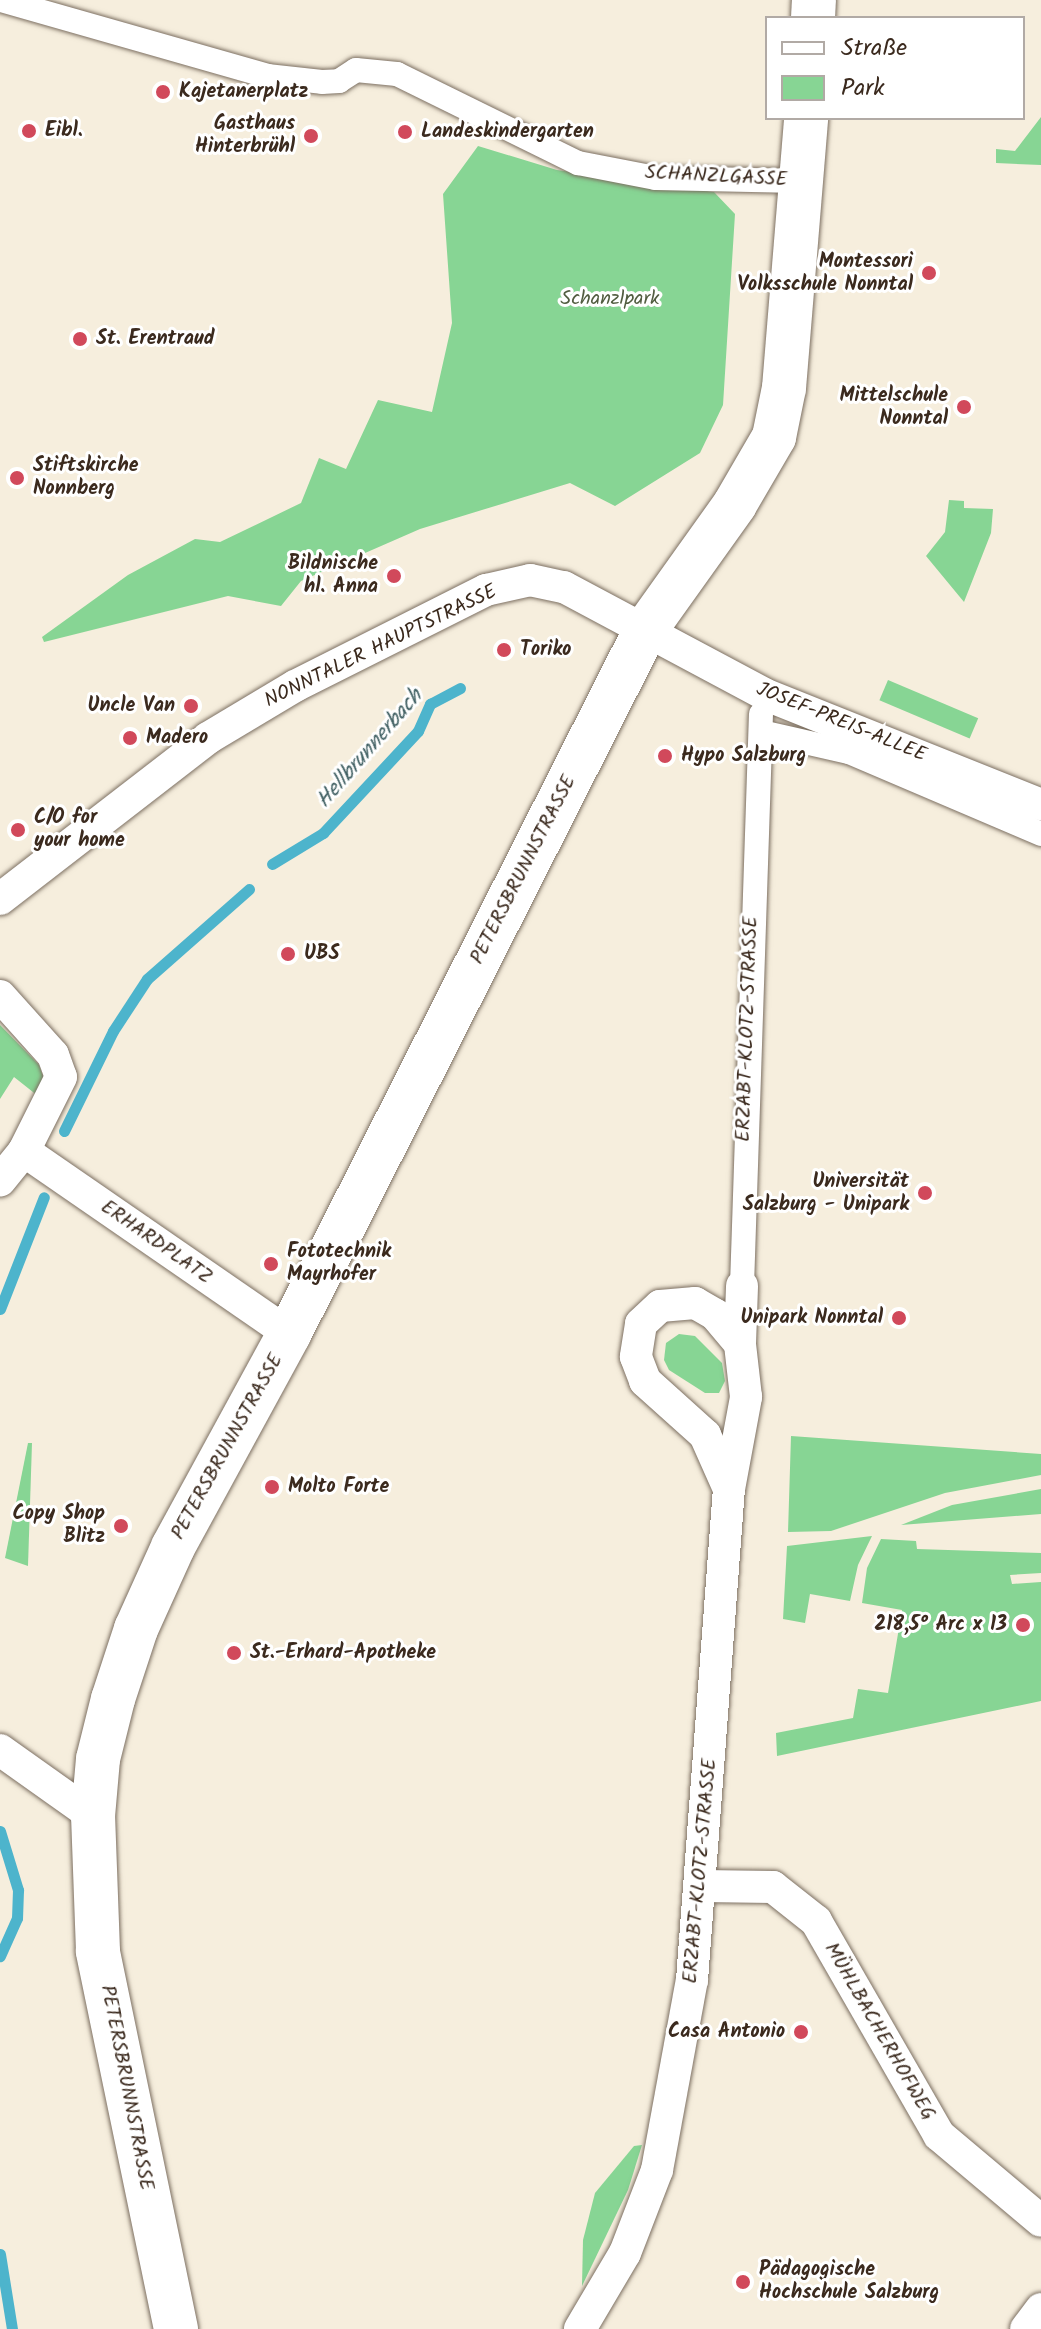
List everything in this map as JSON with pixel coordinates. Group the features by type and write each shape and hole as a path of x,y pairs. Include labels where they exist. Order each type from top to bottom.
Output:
{"main road":[{"path":"646,629 735,504 774,437 784,388 806,120"},
{"name":"PETERSBRUNNSTRASSE","path":"176,2329 98,1951 93,1816 98,1759 136,1629 173,1547 289,1334 646,629"}],"street":[{"name":"SCHANZLGASSE","path":"1,0 267,76 322,82 339,81 356,70 397,74 578,163 656,178 799,181"},
{"name":"NONNTALER HAUPTSTRASSE","path":"0,899 208,738 295,686 486,590 546,580 646,629"},
{"name":"JOSEF-PREIS-ALLEE","path":"646,629 764,694 1041,805"},
{"name":"JOSEF-PREIS-ALLEE","path":"761,723 849,752 1041,834"},
{"name":"ERZABT-KLOTZ-STRASSE","path":"580,2329 625,2253 657,2170 692,1980 702,1886 729,1489 746,1397 740,1344 747,1029 761,723"},
{"path":"0,996 60,1066 59,1087 24,1151 0,1181"},
{"name":"ERHARDPLATZ","path":"24,1151 289,1334"},
{"name":"ERZABT-KLOTZ-STRASSE","path":"729,1489 705,1435 645,1381 636,1341 641,1324 660,1306 678,1301 695,1303 716,1315 740,1344"},
{"path":"0,1750 93,1816"},
{"name":"MÜHLBACHERHOFWEG","path":"702,1886 773,1887 816,1921 939,2135 1041,2221"},
{"path":"1026,2329 1041,2309"}],"green space":[{"path":"1041,117 1041,165 996,163 996,149 1015,151"},
{"name":"Schanzlpark","path":"478,146 557,170 714,192 735,214 723,405 700,453 615,506 570,483 420,529 301,581 281,606 228,596 44,642 42,637 128,575 195,539 220,542 301,503 319,458 346,469 378,400 432,412 452,323 443,194"},
{"path":"949,500 964,501 964,508 993,509 991,533 964,602 926,556 945,532"},
{"path":"888,680 978,718 970,739 879,700"},
{"path":"0,1025 39,1065 44,1079 38,1096 14,1077 0,1099"},
{"path":"679,1334 695,1336 722,1363 725,1381 719,1393 705,1393 669,1370 664,1360 666,1343"},
{"path":"791,1436 1041,1454 1041,1475 945,1493 831,1531 788,1532"},
{"path":"28,1443 32,1443 28,1566 5,1558"},
{"path":"1041,1489 1041,1514 901,1525 952,1505"},
{"path":"872,1536 858,1565 850,1601 810,1594 805,1623 783,1619 787,1546"},
{"path":"881,1539 916,1541 917,1549 1041,1553 1041,1573 1010,1575 1012,1584 1041,1582 1041,1701 777,1756 776,1733 853,1718 858,1689 888,1693 902,1610 862,1603 867,1568"},
{"path":"642,2145 628,2190 582,2286 583,2240 595,2193 634,2146"}],"waterway":[{"name":"Hellbrunnerbach","path":"272,864 323,833 418,731 430,704 460,688"},
{"name":"Hellbrunnerbach","path":"64,1131 113,1031 147,979 249,889"},
{"name":"Hellbrunnerbach","path":"0,1309 44,1197"},
{"name":"Hellbrunnerbach","path":"0,1831 18,1890 17,1918 0,1956"},
{"name":"Hellbrunnerbach","path":"0,2254 12,2329"}],"place":[{"name":"Kajetanerplatz","path":"163,92"},
{"name":"Eibl.","path":"29,131"},
{"name":"Landeskindergarten","path":"405,132"},
{"name":"Gasthaus Hinterbrühl","path":"311,136"},
{"name":"Montessori Volksschule Nonntal","path":"929,273"},
{"name":"St. Erentraud","path":"80,339"},
{"name":"Mittelschule Nonntal","path":"964,407"},
{"name":"Stiftskirche Nonnberg","path":"17,478"},
{"name":"Bildnische hl. Anna","path":"394,576"},
{"name":"Toriko","path":"504,650"},
{"name":"Uncle Van","path":"191,706"},
{"name":"Madero","path":"130,738"},
{"name":"Hypo Salzburg","path":"665,756"},
{"name":"C/O for your home","path":"18,830"},
{"name":"UBS","path":"288,954"},
{"name":"Universität Salzburg - Unipark","path":"925,1193"},
{"name":"Fototechnik Mayrhofer","path":"271,1264"},
{"name":"Unipark Nonntal","path":"899,1318"},
{"name":"Molto Forte","path":"272,1487"},
{"name":"Copy Shop Blitz","path":"121,1526"},
{"name":"218,5° Arc x 13","path":"1023,1625"},
{"name":"St.-Erhard-Apotheke","path":"234,1653"},
{"name":"Casa Antonio","path":"801,2032"},
{"name":"Pädagogische Hochschule Salzburg","path":"743,2282"}]}
